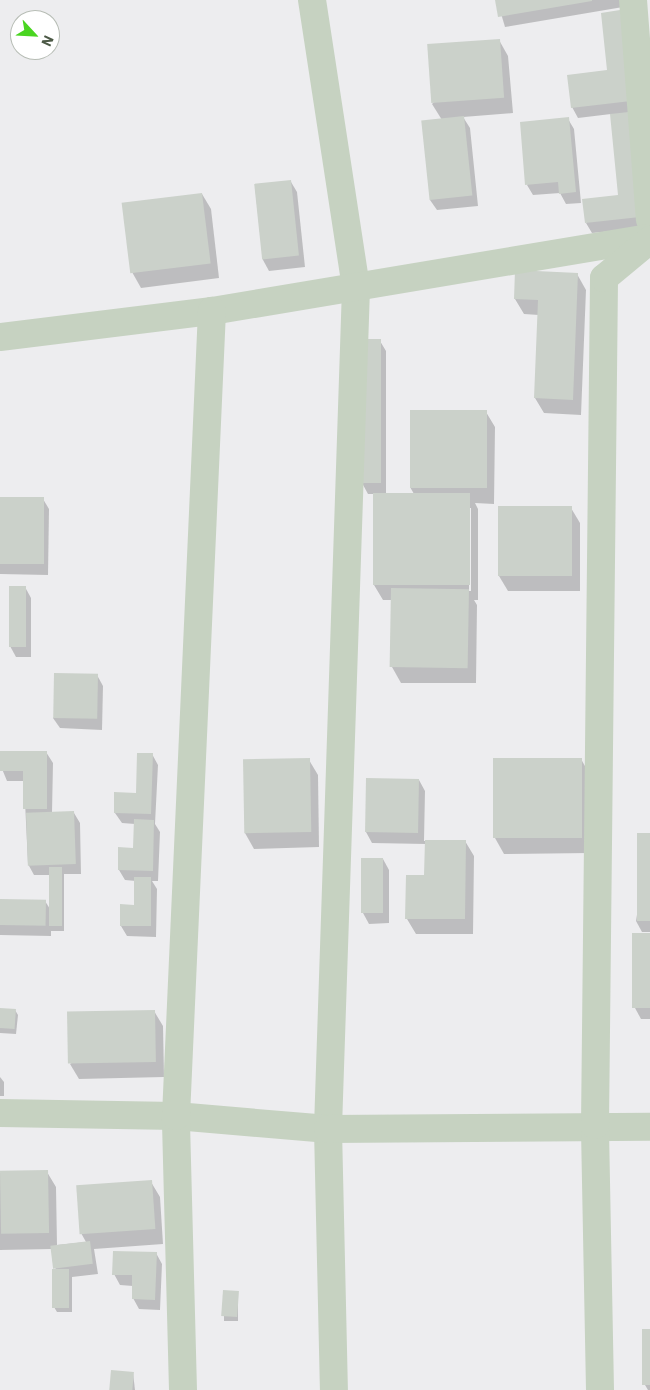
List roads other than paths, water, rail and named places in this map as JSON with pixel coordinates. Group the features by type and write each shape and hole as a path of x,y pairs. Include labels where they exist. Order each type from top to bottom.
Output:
{"street":[{"path":"312,0 356,288 328,1129 334,1390"},
{"path":"632,0 650,219"},
{"path":"0,337 212,311 650,239"},
{"path":"600,1390 595,1125 604,278 650,239"},
{"path":"183,1390 176,1116 212,311"},
{"path":"0,1113 176,1116 328,1129 595,1125 650,1127"}]}
